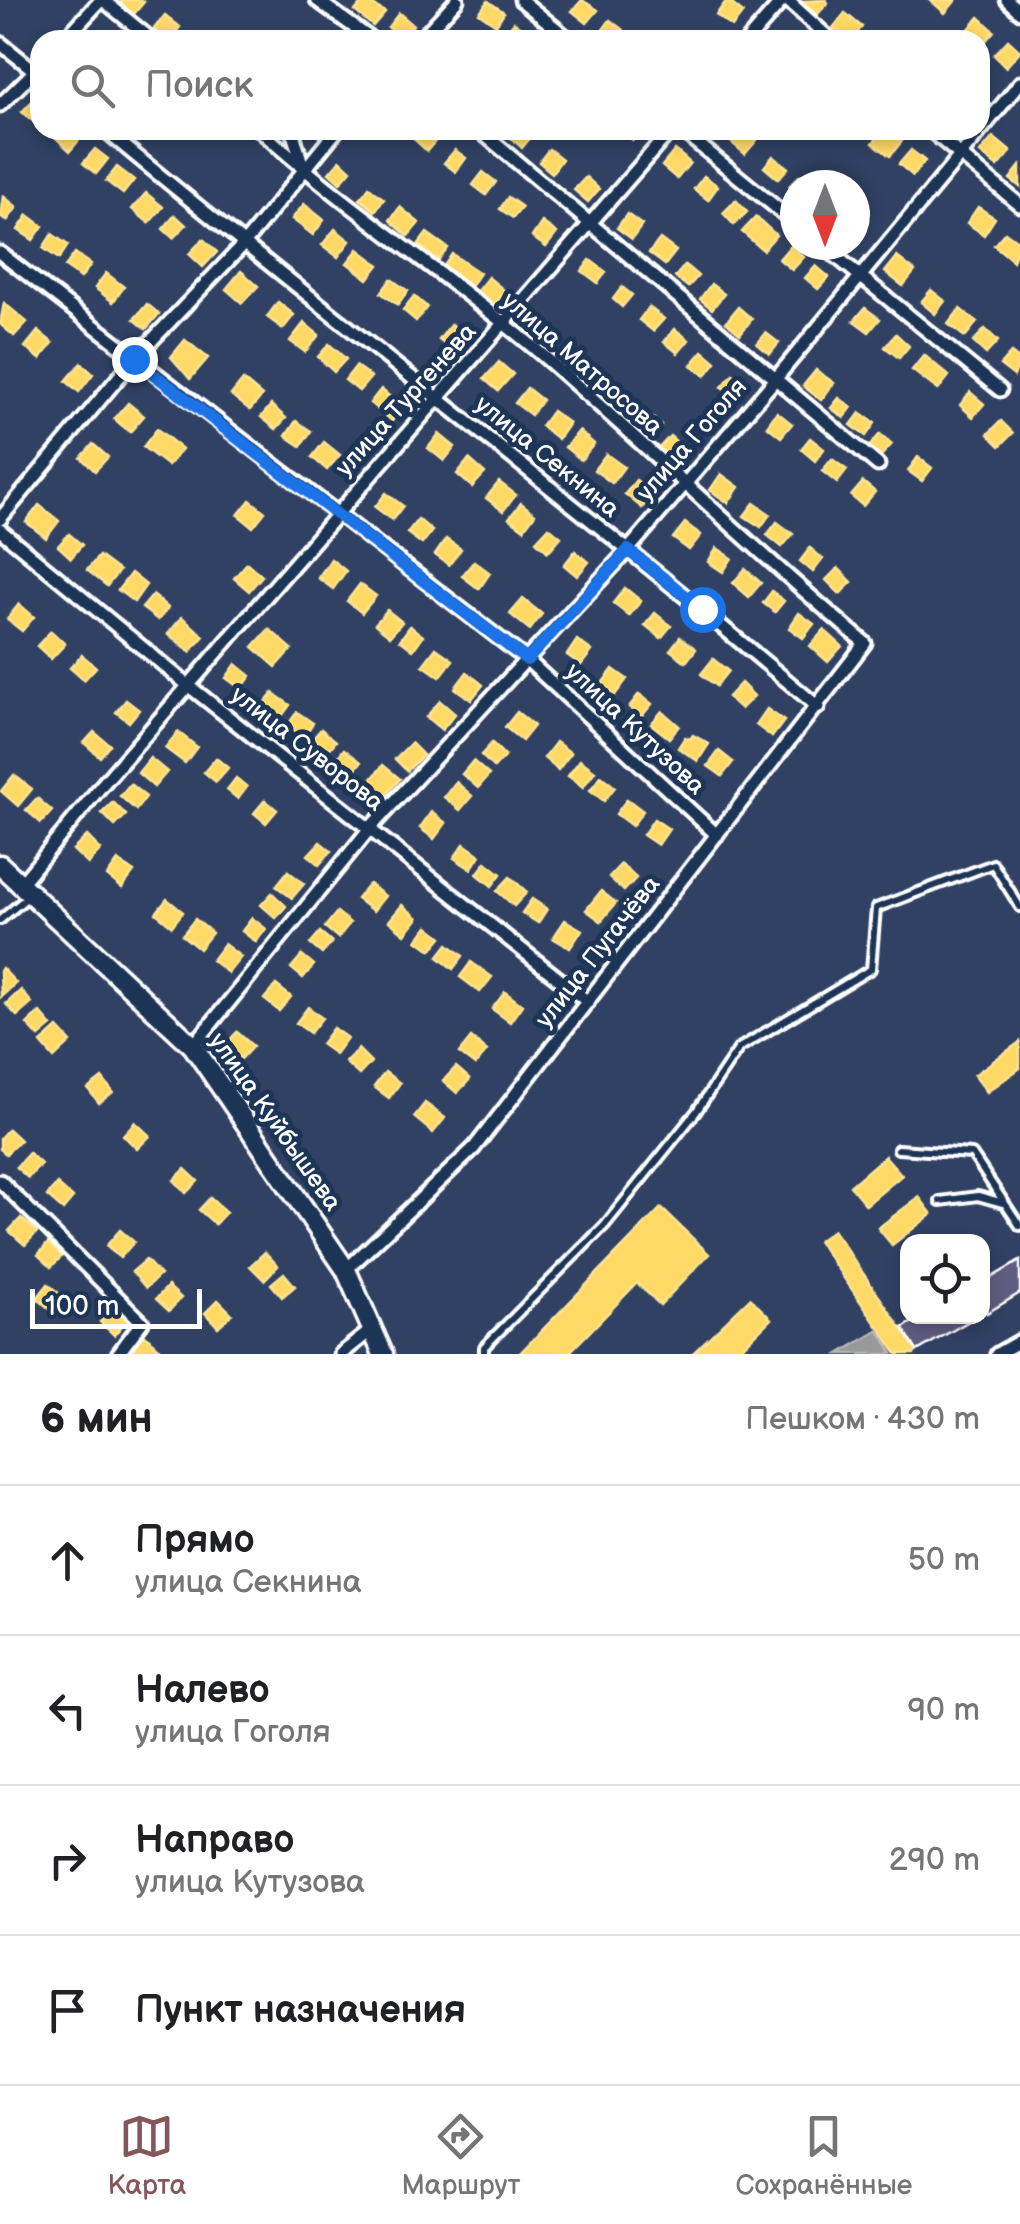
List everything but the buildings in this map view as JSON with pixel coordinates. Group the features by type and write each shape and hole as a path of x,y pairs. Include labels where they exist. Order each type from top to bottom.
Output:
{"main road":[{"name":"улица Куйбышева","path":"0,864 193,1046 346,1270 383,1354"}],"street":[{"path":"74,30 102,0 140,30"},
{"path":"317,0 358,30"},
{"path":"429,30 457,0"},
{"path":"521,0 558,30"},
{"path":"757,30 785,0 820,30"},
{"path":"1006,0 1020,12"},
{"path":"0,43 30,65"},
{"path":"0,105 30,78"},
{"name":"улица Гоголя","path":"990,121 1020,82"},
{"name":"улица Секнина","path":"117,140 243,245 628,550 818,708"},
{"name":"улица Матросова","path":"271,140 305,172 504,324 865,643"},
{"path":"295,140 305,172"},
{"path":"0,519 134,359 243,245 329,140"},
{"path":"490,140 773,382 878,465"},
{"name":"улица Тургенева","path":"26,889 188,686 437,396 590,228 662,140"},
{"path":"692,140 780,211"},
{"path":"941,140 1020,205"},
{"name":"улица Гоголя","path":"193,1046 372,828 628,550 976,140"},
{"name":"улица Кутузова","path":"0,252 334,515 527,660 717,835"},
{"path":"840,260 1000,390"},
{"name":"улица Суворова","path":"0,530 188,686 588,1002"},
{"name":"улица Пугачёва","path":"346,1270 474,1148 865,643"},
{"path":"0,1182 142,1322 118,1354"},
{"path":"341,1354 374,1328"},
{"path":"998,1354 1020,1341"}],"lane":[{"path":"484,1354 484,1347 605,1225 696,1112 739,1048 871,969 876,908 993,864 1020,906"},
{"path":"0,920 26,889"},
{"path":"898,1149 972,1154 1020,1226"},
{"path":"940,1201 978,1196 1005,1203"}],"route":[{"path":"134,359 476,625 527,660 628,550 702,609"}]}
